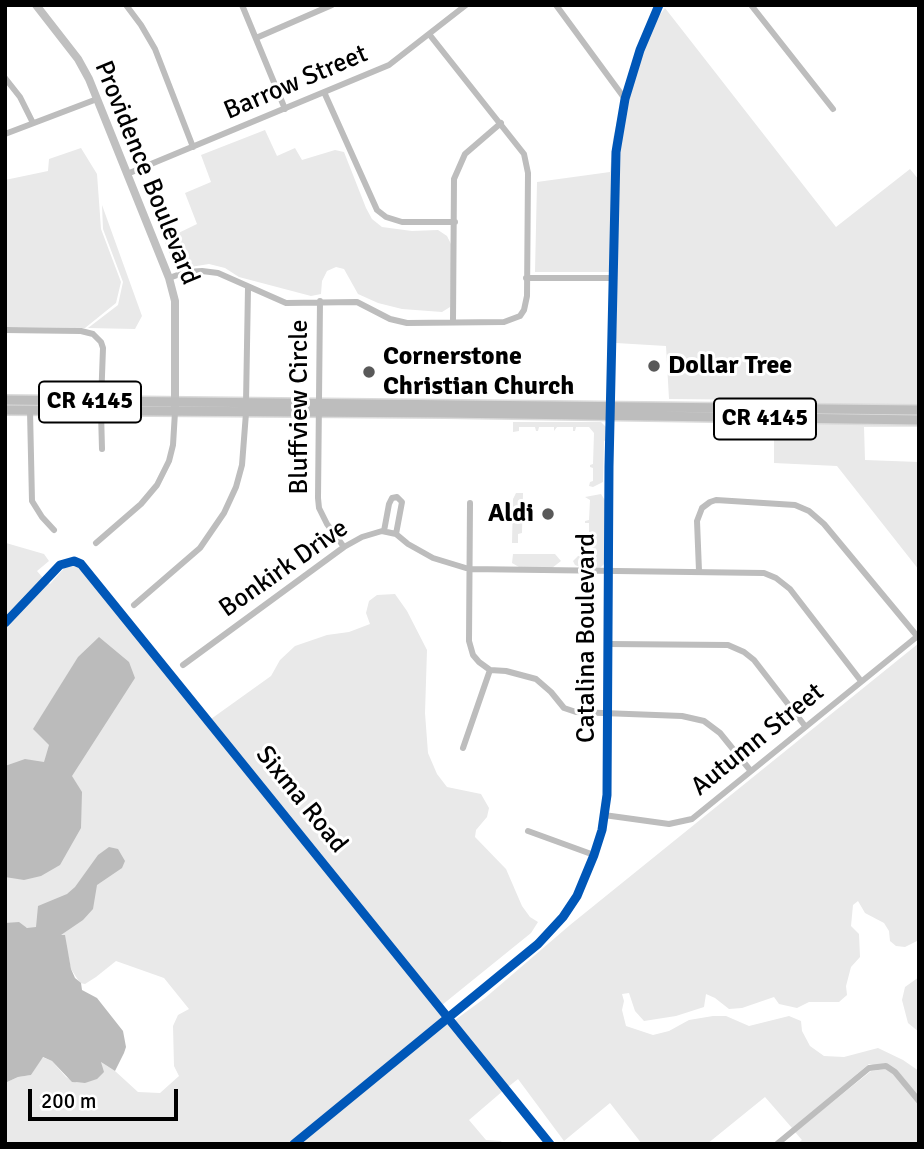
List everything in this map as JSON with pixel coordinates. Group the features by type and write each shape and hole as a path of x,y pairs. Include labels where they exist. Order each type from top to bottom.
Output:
{"main road":[{"name":"Providence Boulevard","path":"36,5 78,59 89,79 169,278 175,301 175,408"},
{"name":"CR 4145","path":"5,400 246,413 374,406 919,410"},
{"name":"CR 4145","path":"175,408 247,403 318,408 611,416 919,420"},
{"name":"CR 4145","path":"5,410 101,407"}],"street":[{"path":"126,5 155,50 192,147"},
{"path":"243,5 285,109"},
{"path":"256,38 332,5"},
{"name":"Barrow Street","path":"127,174 390,65 466,5"},
{"path":"556,5 625,99"},
{"name":"Catalina Boulevard","path":"294,1144 538,944 577,896 594,856 607,795 616,152 625,99 640,50 659,5"},
{"path":"751,5 833,109"},
{"path":"169,278 186,272 210,272 232,278 248,288 286,303 357,302 407,323 504,322 513,320 524,310 527,296 528,173 524,154 429,34"},
{"path":"5,78 20,97 33,123"},
{"path":"324,92 377,210 396,221 455,222"},
{"path":"5,134 97,99"},
{"path":"453,321 454,179 457,167 471,146 501,123"},
{"path":"526,278 613,278"},
{"path":"247,403 248,288"},
{"name":"Bluffview Circle","path":"320,301 319,508 344,547"},
{"path":"5,330 80,331 93,334 101,342 102,449"},
{"path":"96,543 141,504 157,485 169,461 173,445 175,408"},
{"path":"30,411 32,501 41,517 54,530"},
{"path":"134,605 200,548 224,513 242,465 246,413"},
{"path":"384,531 388,504 397,496 402,502 396,534"},
{"path":"699,571 697,521 702,508 710,502 795,505 808,511 824,524 918,636"},
{"path":"470,503 470,648 479,662 490,670 536,679 564,708 576,712 681,716 704,721 720,733 750,770"},
{"name":"Bonkirk Drive","path":"183,666 344,547 362,537 384,531 396,534 433,558 469,569 757,572 776,579 790,589 861,681"},
{"name":"Sixma Road","path":"5,623 61,565 74,561 81,564 550,1144"},
{"name":"Autumn Street","path":"604,815 669,824 692,819 918,636"},
{"path":"609,644 728,645 754,660 805,726"},
{"path":"463,748 490,670"},
{"path":"528,831 594,856"},
{"path":"777,1144 869,1068 886,1066 895,1072 919,1101"}],"shaded area":[{"path":"665,8 836,227 910,169 919,180 919,408 775,408 774,400 669,399 666,346 616,343 619,153 628,99 643,51 656,20"},
{"path":"622,99 614,152 610,275 609,272 535,272 537,182 610,172 613,139"},
{"path":"265,130 277,156 295,148 302,160 335,150 344,152 366,208 372,219 382,227 412,231 438,230 447,236 452,246 450,307 442,312 402,309 378,303 358,294 344,269 336,267 327,271 322,281 321,294 311,296 239,277 225,268 209,264 184,268 174,264 164,240 197,224 185,193 211,182 201,155"},
{"path":"81,148 97,174 101,229 121,282 116,303 85,328 5,327 5,180 48,171 49,159"},
{"path":"102,205 142,316 135,329 88,328 118,305 123,282 103,229"},
{"path":"513,422 601,422 606,427 607,435 604,441 603,482 589,486 593,481 593,468 590,465 593,464 594,433 589,427 576,427 573,431 573,427 557,427 554,431 554,427 539,427 536,431 535,427 519,427 519,431 513,432"},
{"path":"774,422 919,423 919,427 864,427 865,460 919,462 919,570 837,466 774,463"},
{"path":"516,493 523,493 522,533 518,534 518,543 512,543 513,499"},
{"path":"601,494 606,502 606,562 600,568 583,568 575,565 573,561 578,556 592,554 591,543 585,543 589,540 589,523 585,521 589,520 590,500 585,497"},
{"path":"6,543 44,554 49,561 37,571 43,578 5,619"},
{"path":"513,554 555,554 561,561 552,568 519,567 512,563"},
{"path":"67,565 80,566 445,1016 289,1144 11,1144 5,1140 5,1083 31,1075 42,1057 52,1061 66,1077 77,1083 85,1083 101,1062 138,1092 160,1093 179,1076 174,1066 173,1026 178,1015 189,1009 164,978 116,961 85,984 80,983 71,969 64,936 5,923 5,627 47,582 50,584"},
{"path":"97,578 211,719 271,676 280,660 295,646 370,624 366,613 369,601 377,595 395,594 427,650 425,713 428,753 437,774 447,787 481,794 489,808 487,817 476,830 475,837 506,869 522,906 530,917 538,922 531,933 442,1005"},
{"path":"99,637 129,662 135,678 72,776 82,792 81,828 60,865 41,876 24,880 5,877 5,766 25,759 44,762 49,745 33,729 78,657"},
{"path":"919,643 919,940 905,947 896,946 890,941 889,931 884,923 865,913 858,901 853,905 851,926 859,934 860,957 851,967 846,986 847,995 839,1002 809,1002 797,1008 779,1004 774,997 742,1008 729,1009 706,994 704,1007 676,1016 644,1021 635,1011 629,993 622,994 622,1010 626,1026 653,1035 669,1031 689,1020 713,1016 726,1016 749,1026 789,1016 801,1021 802,1031 810,1046 824,1056 844,1057 878,1048 903,1060 919,1071 919,1097 897,1070 869,1064 792,1128 765,1097 707,1144 642,1144 610,1103 564,1141 518,1079 508,1087 455,1020"},
{"path":"109,847 118,849 125,861 122,868 97,885 93,909 83,920 61,935 65,935 71,969 81,983 82,990 97,998 123,1031 126,1047 124,1053 115,1071 101,1062 104,1072 97,1079 85,1083 72,1082 52,1061 43,1057 31,1075 5,1083 5,923 19,922 27,928 36,927 38,906 67,894 98,855"},
{"path":"919,977 919,1032 908,1023 902,1000 905,987"},
{"path":"449,1021 504,1090 469,1120 486,1140 501,1141 503,1144 299,1144"},
{"path":"886,1069 894,1074 919,1105 919,1144 797,1144 802,1140 795,1132 871,1071"}],"cycle path":[{"path":"294,1144 538,944 563,917 577,896 594,855 602,830 607,795 609,466 616,152 625,99 640,50 659,5"},
{"path":"5,623 60,565 74,561 81,564 550,1144"}],"place":[{"name":"Dollar Tree","path":"654,366"},
{"name":"Cornerstone Christian Church","path":"369,372"},
{"name":"Aldi","path":"548,514"}]}
